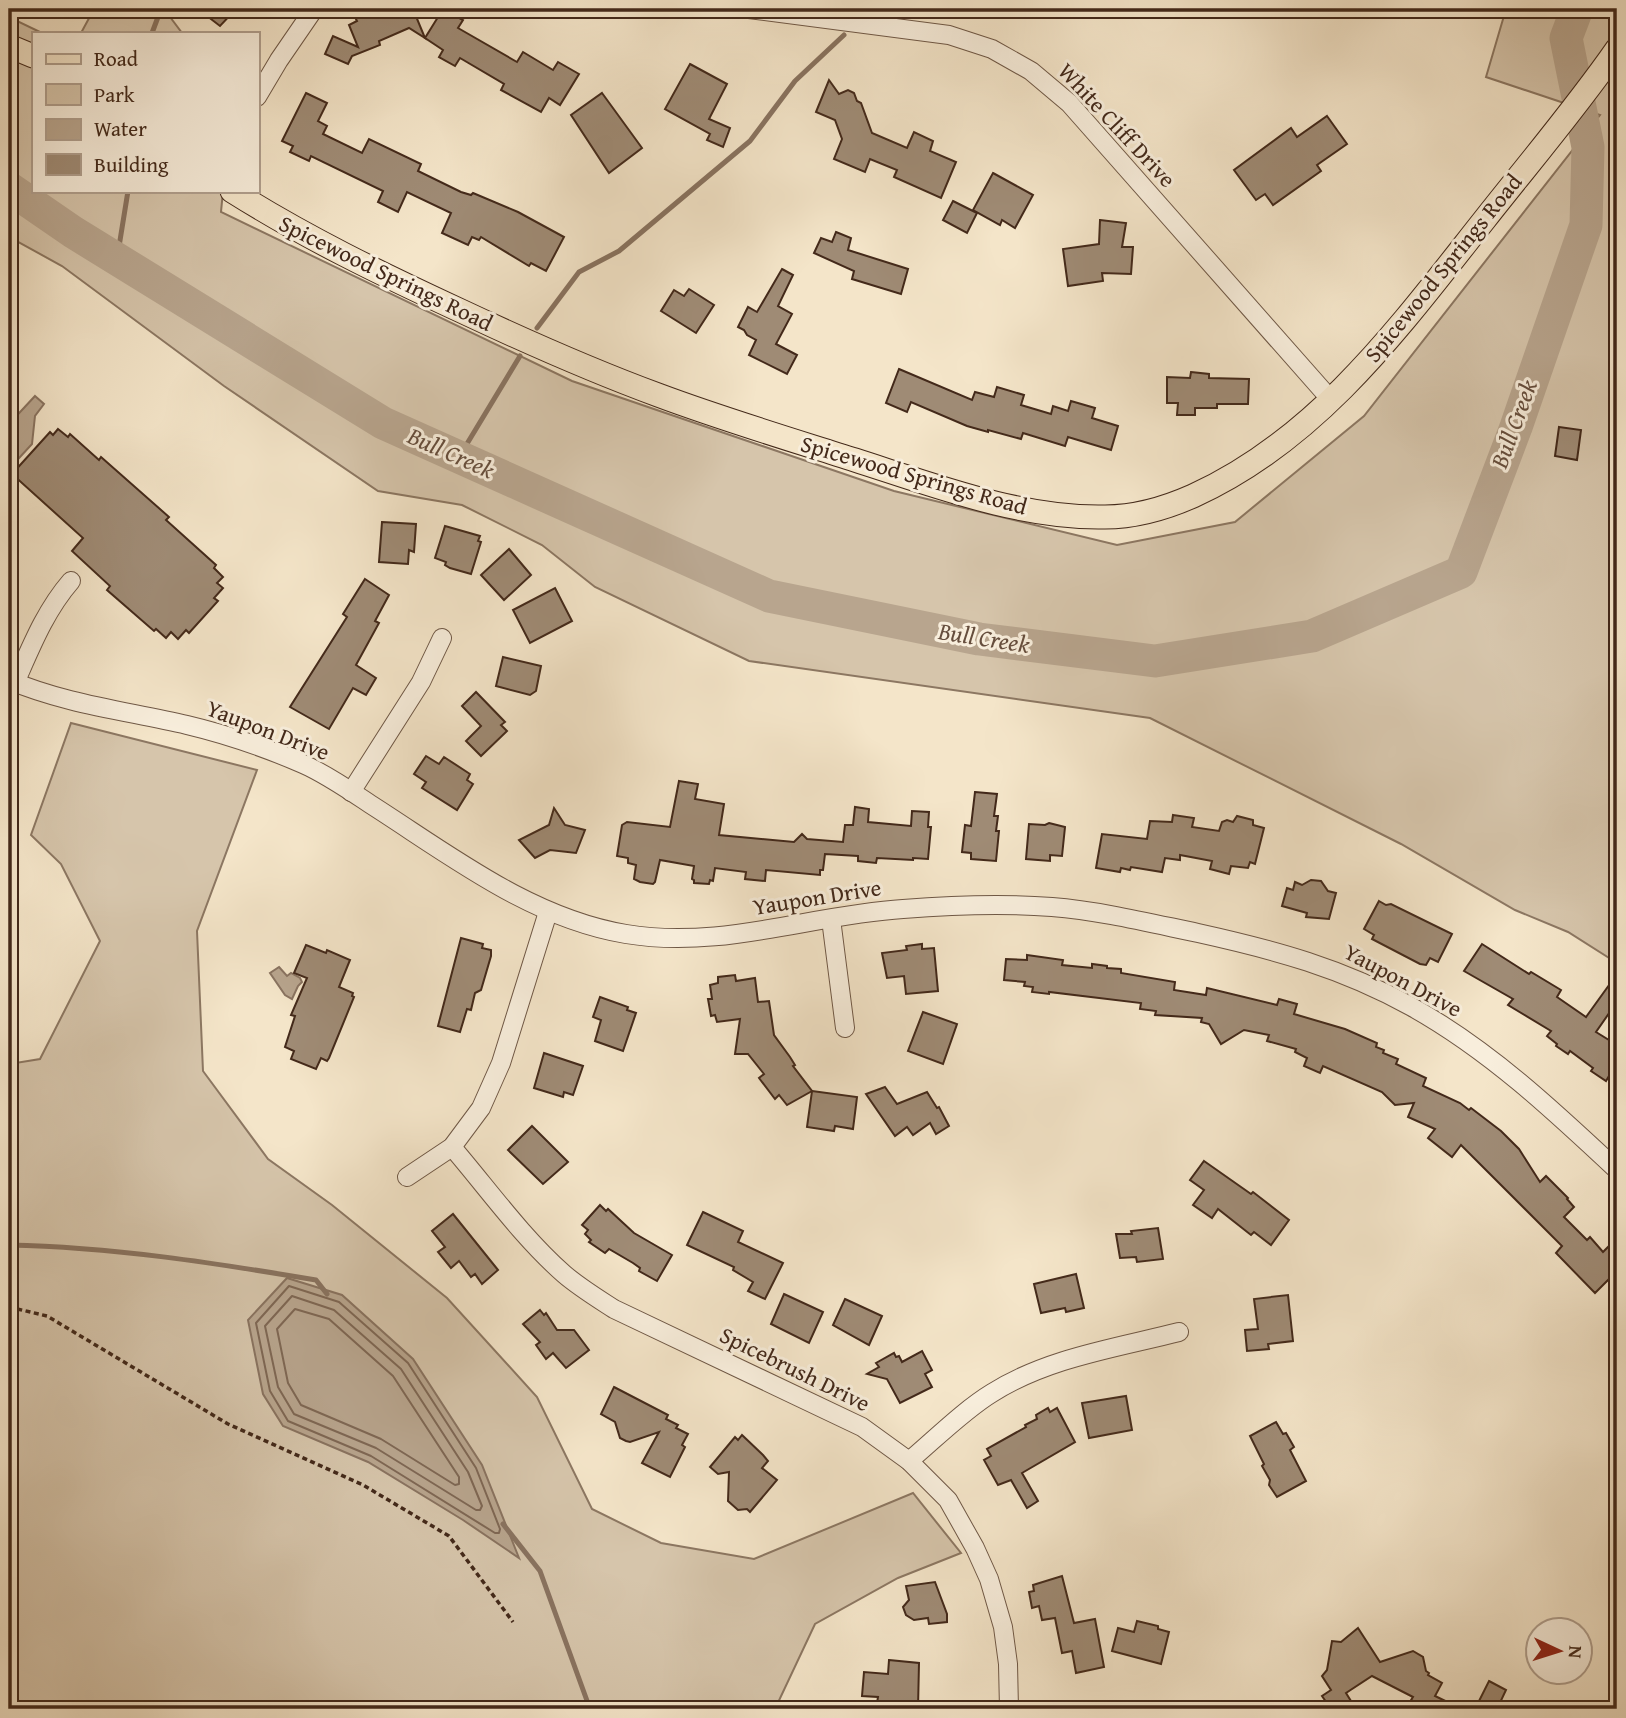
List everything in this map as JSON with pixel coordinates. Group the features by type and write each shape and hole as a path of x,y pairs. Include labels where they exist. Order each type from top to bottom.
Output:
{"main road":[{"path":"9,46 32,56"},
{"name":"Spicewood Springs Road","path":"234,192 278,220 356,262 613,379 722,418 989,501 1053,513 1105,517 1132,515 1189,498 1251,465 1290,438 1332,401 1418,304 1617,49"}],"street":[{"path":"259,94 314,9"},
{"name":"White Cliff Drive","path":"749,9 949,35 992,49 1031,71 1069,103 1332,401"},
{"path":"12,681 56,598 71,581"},
{"path":"351,792 421,682 442,638"},
{"name":"Yaupon Drive","path":"12,681 74,701 192,726 306,765 507,890 548,912 588,926 624,934 671,940 726,937 898,909 999,904 1056,907 1126,917 1244,943 1310,961 1365,983 1406,1004 1467,1042 1525,1084 1617,1170"},
{"path":"407,1177 452,1147 481,1108 501,1063 548,912"},
{"path":"831,919 845,1028"},
{"name":"Spicebrush Drive","path":"452,1147 529,1239 565,1275 594,1296 862,1427 909,1461 948,1500 989,1579 1003,1627 1008,1664 1009,1709"},
{"path":"909,1461 991,1394 1034,1371 1179,1332"}],"path":[{"path":"9,1307 47,1316 228,1424 363,1485 449,1536 513,1622"}],"green space":[{"path":"94,9 164,9 181,32 82,32"},
{"path":"1506,9 1617,9 1617,963 1568,932 1515,910 1401,844 1150,718 749,661 595,587 542,545 462,505 378,491 224,386 62,266 9,237 9,17 40,32 32,32 32,192 223,192 221,212 572,381 894,491 1117,545 1235,522 1364,416 1600,115 1486,77"},
{"path":"71,723 257,770 197,931 203,1071 268,1159 332,1205 447,1298 537,1397 592,1509 661,1543 754,1559 913,1493 961,1553 898,1578 815,1624 775,1709 9,1709 9,1064 40,1059 100,941 61,864 31,835"}],"water":[{"path":"35,396 44,404 35,416 32,444 9,469 9,424"},
{"path":"279,967 287,976 291,973 302,982 292,999 285,995 270,973"},
{"path":"287,1278 342,1295 413,1359 482,1465 519,1558 368,1462 283,1426 263,1394 248,1320"}],"building":[{"path":"198,9 236,9 220,26"},
{"path":"364,9 413,9 425,38 409,28 379,41 380,45 352,56 348,64 325,54 333,36 358,47 349,25 357,21 353,13"},
{"path":"443,9 463,20 458,28 517,62 523,52 553,70 558,62 579,74 560,105 549,98 541,112 501,90 504,84 460,58 455,66 439,57 443,50 425,38"},
{"path":"690,64 727,84 709,119 730,128 723,147 707,140 710,134 665,109"},
{"path":"829,80 839,94 848,90 854,93 857,101 861,103 872,133 907,148 914,132 933,141 930,151 956,162 941,198 894,177 897,170 870,159 865,172 834,159 842,139 835,120 816,112"},
{"path":"306,93 327,103 318,121 327,126 323,134 362,153 369,139 421,164 418,171 461,192 471,195 473,193 518,212 564,237 546,271 531,263 529,266 481,237 479,240 472,237 468,245 442,233 451,213 407,192 398,212 378,202 383,191 311,156 309,161 290,152 293,146 282,141"},
{"path":"602,93 642,148 609,173 571,115"},
{"path":"1327,116 1347,144 1317,165 1321,171 1273,205 1265,194 1256,200 1234,170 1291,128 1297,137"},
{"path":"993,173 1033,195 1015,228 1002,220 1000,225 973,210"},
{"path":"953,201 977,213 967,233 943,220"},
{"path":"1100,220 1126,223 1122,247 1133,247 1131,274 1102,273 1103,281 1068,286 1063,249 1099,244"},
{"path":"836,232 851,238 848,250 908,269 901,294 852,279 854,271 814,253 821,238 832,242"},
{"path":"782,269 793,275 778,306 792,314 776,344 797,355 787,374 749,355 756,340 738,327 748,307 757,312"},
{"path":"689,289 714,305 696,333 661,311 674,290 684,296"},
{"path":"899,369 972,400 975,392 994,397 997,387 1024,395 1021,405 1051,414 1053,406 1068,411 1071,401 1095,408 1092,418 1118,426 1111,450 1068,437 1065,446 1023,433 1021,439 988,432 911,402 907,412 886,403"},
{"path":"1191,372 1209,374 1209,378 1249,379 1248,404 1217,404 1217,408 1195,408 1195,415 1177,415 1178,403 1167,403 1167,377 1190,378"},
{"path":"1559,427 1581,430 1577,460 1555,456"},
{"path":"58,429 68,437 70,434 99,460 101,457 169,517 166,520 216,565 214,568 223,577 217,583 223,588 214,598 218,601 189,633 186,630 178,639 171,632 166,638 156,629 154,631 107,590 110,586 72,551 83,538 12,474 50,432 53,435"},
{"path":"382,522 416,524 414,552 409,550 408,564 379,562"},
{"path":"445,526 480,536 478,541 481,542 471,574 450,568 445,565 446,562 435,558"},
{"path":"509,549 531,575 504,600 481,575"},
{"path":"365,579 389,595 375,621 379,623 356,665 376,678 366,695 353,688 329,729 290,707 347,617 343,614"},
{"path":"555,588 572,621 530,643 513,610"},
{"path":"503,657 541,666 536,691 530,695 496,686"},
{"path":"476,692 505,722 501,725 507,731 481,756 466,741 481,726 462,706"},
{"path":"426,756 439,764 444,757 470,774 467,780 473,784 457,810 422,788 426,782 414,774"},
{"path":"679,781 698,784 695,799 724,804 719,835 794,842 802,834 807,839 843,842 845,825 853,825 855,807 869,809 868,822 911,826 912,811 929,812 928,827 931,827 928,859 877,858 876,863 858,861 858,856 825,854 820,875 766,870 765,881 745,879 746,872 715,868 713,881 710,880 709,884 694,883 694,866 660,860 655,882 640,882 634,879 636,865 628,863 628,858 617,856 622,825 627,822 670,827"},
{"path":"975,792 997,794 994,816 998,816 996,831 999,831 996,861 971,859 971,853 962,852 965,825 971,826"},
{"path":"554,808 565,825 585,830 576,853 550,850 535,858 519,840 549,825"},
{"path":"1173,815 1194,818 1192,827 1219,831 1222,822 1233,822 1237,816 1253,820 1253,825 1264,828 1255,864 1250,862 1248,868 1231,866 1229,874 1210,869 1212,861 1180,855 1180,860 1165,858 1162,872 1131,867 1130,870 1121,868 1120,872 1096,868 1102,834 1147,839 1150,821 1172,822"},
{"path":"1049,823 1065,827 1062,856 1050,855 1050,861 1026,859 1029,824"},
{"path":"1311,880 1321,881 1328,891 1336,893 1329,919 1306,917 1307,913 1282,906 1287,888 1293,890 1295,882 1302,885"},
{"path":"1379,901 1386,905 1391,904 1452,934 1438,962 1430,958 1426,965 1420,964 1372,939 1374,935 1364,929"},
{"path":"461,938 483,944 482,948 491,950 491,956 481,990 475,993 471,1010 467,1009 460,1032 438,1026"},
{"path":"922,944 922,949 934,948 938,991 906,994 904,976 887,978 882,953 907,950 906,946"},
{"path":"1482,944 1529,974 1531,972 1561,990 1557,997 1586,1017 1617,974 1617,1013 1612,1009 1596,1032 1617,1045 1617,1082 1609,1076 1606,1081 1570,1051 1568,1054 1556,1046 1547,1036 1551,1031 1508,1005 1513,999 1464,971"},
{"path":"306,945 350,960 339,987 353,993 354,997 329,1058 327,1061 321,1058 316,1069 291,1059 294,1051 285,1047 295,1016 291,1015 307,978 294,973"},
{"path":"1027,955 1063,960 1062,965 1092,968 1092,964 1121,969 1121,973 1175,982 1174,990 1206,995 1207,988 1277,1005 1279,999 1297,1004 1294,1014 1345,1029 1377,1043 1376,1047 1384,1050 1383,1053 1398,1059 1396,1064 1426,1078 1423,1086 1469,1110 1471,1108 1501,1131 1519,1149 1540,1182 1546,1176 1568,1198 1574,1207 1564,1217 1587,1240 1590,1237 1603,1252 1617,1238 1617,1271 1595,1293 1556,1253 1562,1246 1461,1145 1452,1157 1428,1138 1435,1129 1408,1117 1414,1103 1395,1105 1382,1092 1323,1066 1320,1073 1304,1066 1307,1058 1295,1052 1296,1049 1267,1041 1269,1035 1244,1030 1221,1044 1209,1024 1201,1022 1202,1018 1155,1015 1156,1011 1140,1009 1141,1003 1032,992 1033,987 1024,986 1025,982 1004,980 1006,959 1027,960"},
{"path":"735,975 736,981 755,978 758,1002 769,1001 774,1035 812,1091 787,1105 779,1095 775,1099 759,1078 764,1074 748,1054 735,1054 740,1019 717,1022 715,1015 711,1016 708,999 712,999 710,985 718,983 718,977"},
{"path":"600,997 628,1007 627,1010 636,1013 623,1051 595,1041 601,1020 593,1017"},
{"path":"923,1012 957,1024 943,1064 908,1051"},
{"path":"544,1053 583,1066 573,1095 564,1092 563,1097 534,1088"},
{"path":"885,1087 897,1104 927,1092 949,1126 936,1134 930,1123 913,1135 907,1127 895,1136 866,1094"},
{"path":"812,1091 857,1097 853,1129 835,1126 834,1131 807,1127"},
{"path":"532,1126 568,1162 543,1184 508,1150"},
{"path":"1204,1161 1251,1194 1253,1192 1289,1220 1271,1245 1254,1232 1251,1235 1218,1209 1212,1218 1193,1205 1204,1190 1190,1180"},
{"path":"600,1205 634,1233 672,1255 657,1281 609,1249 605,1253 589,1242 591,1240 585,1234 588,1230 582,1225"},
{"path":"703,1212 743,1231 738,1242 783,1263 765,1299 748,1291 753,1282 733,1270 734,1267 687,1245"},
{"path":"453,1214 498,1270 482,1284 475,1274 471,1277 459,1261 451,1268 438,1252 445,1247 432,1231"},
{"path":"1158,1228 1163,1259 1137,1262 1136,1257 1120,1258 1116,1234 1132,1234 1131,1231"},
{"path":"1076,1274 1084,1308 1066,1312 1065,1308 1041,1313 1034,1284"},
{"path":"784,1294 823,1312 809,1343 771,1324"},
{"path":"1288,1295 1293,1341 1268,1344 1269,1349 1247,1351 1245,1330 1258,1329 1254,1299"},
{"path":"845,1299 882,1316 869,1345 833,1325"},
{"path":"540,1310 544,1315 546,1313 557,1330 574,1330 589,1350 566,1368 553,1353 546,1359 536,1345 540,1342 523,1324"},
{"path":"922,1351 932,1370 925,1374 932,1387 900,1403 887,1379 867,1374 879,1367 876,1363 894,1353 902,1362"},
{"path":"614,1387 668,1415 666,1419 688,1434 682,1445 685,1447 670,1477 642,1463 659,1432 626,1441 620,1438 615,1422 601,1414"},
{"path":"1126,1396 1132,1430 1089,1438 1082,1403"},
{"path":"1048,1408 1050,1412 1057,1408 1075,1442 1022,1473 1038,1501 1027,1508 1011,1480 998,1485 984,1460 991,1456 987,1449 1026,1427 1025,1425 1037,1419 1036,1415"},
{"path":"1276,1422 1294,1447 1290,1450 1306,1481 1277,1497 1269,1485 1270,1480 1262,1466 1264,1464 1250,1436"},
{"path":"742,1435 768,1461 762,1468 777,1480 750,1512 747,1509 738,1510 728,1501 729,1472 718,1474 710,1467 735,1437 738,1440"},
{"path":"1062,1576 1074,1623 1095,1619 1104,1667 1076,1673 1072,1651 1062,1653 1055,1618 1042,1620 1039,1606 1032,1608 1029,1592 1034,1591 1033,1585"},
{"path":"935,1582 947,1614 947,1622 929,1624 928,1618 914,1620 906,1615 903,1607 909,1600 906,1586"},
{"path":"1137,1621 1169,1632 1161,1664 1112,1651 1118,1628 1134,1632"},
{"path":"1358,1628 1380,1662 1413,1651 1423,1657 1428,1675 1442,1683 1435,1696 1462,1709 1429,1709 1411,1700 1413,1697 1372,1676 1346,1693 1356,1709 1331,1709 1322,1696 1331,1690 1322,1676 1327,1670 1332,1641 1341,1642"},
{"path":"889,1660 919,1663 918,1709 876,1709 878,1697 862,1696 864,1672 888,1674"},
{"path":"1489,1681 1506,1690 1497,1709 1475,1709"}],"waterway":[{"path":"152,32 161,9"},
{"name":"Bull Creek","path":"9,188 73,232 383,423 769,596 979,639 1155,661 1312,636 1461,572 1516,427 1586,225 1588,147 1566,38 1577,9"},
{"path":"537,328 579,272 619,251 750,141 795,81 844,35"},
{"path":"117,259 128,192"},
{"path":"459,457 520,356"},
{"path":"9,1245 125,1252 240,1268 316,1280 327,1294"},
{"path":"503,1524 540,1571 590,1709"}]}
